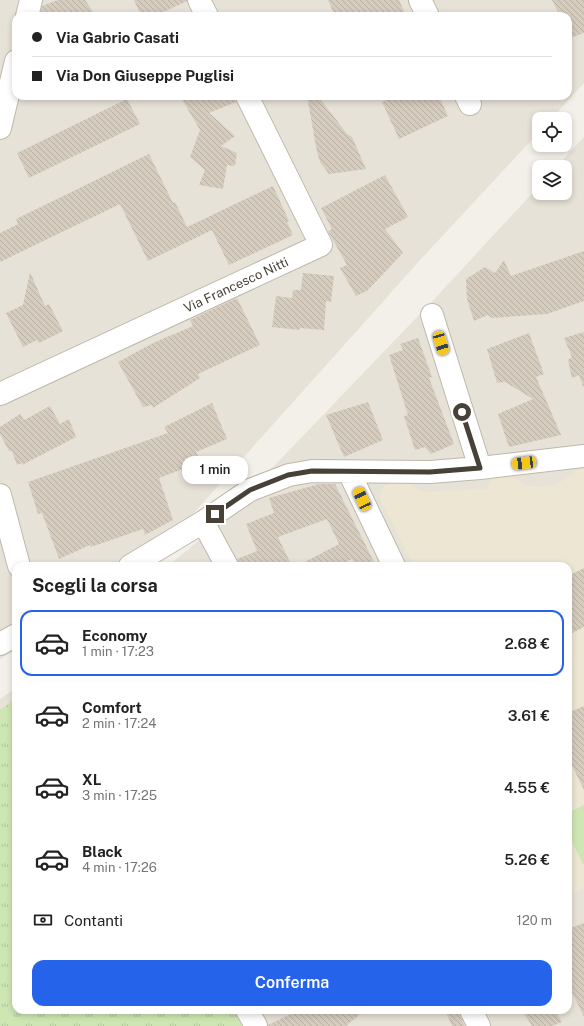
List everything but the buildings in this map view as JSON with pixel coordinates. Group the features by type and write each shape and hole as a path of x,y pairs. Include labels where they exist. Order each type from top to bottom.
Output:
{"street":[{"path":"28,12 31,0"},
{"path":"199,0 205,12"},
{"path":"420,0 426,12"},
{"path":"0,57 12,52"},
{"path":"0,128 12,78"},
{"name":"Via Francesco Nitti","path":"0,394 321,245 249,100"},
{"path":"432,315 480,468"},
{"path":"137,562 203,522 250,490 288,475 312,471 430,472 584,456"},
{"path":"350,472 392,562"},
{"path":"0,495 18,562"},
{"path":"203,522 226,562"},
{"path":"0,644 12,637"},
{"path":"249,1014 256,1026"},
{"path":"473,1014 479,1026"}],"shaded area":[{"path":"0,0 584,0 584,83 572,96 572,12 12,12 12,100 568,100 557,112 532,112 532,140 422,258 193,514 135,562 12,562 12,652 0,659"},
{"path":"584,137 584,1026 0,1026 0,699 12,691 12,1014 572,1014 572,562 173,562 203,537 278,462 440,293 532,194 532,200 572,200 572,160 563,160 570,152 572,152 572,150"},
{"path":"584,469 584,888 575,893 572,887 572,562 411,562 381,501 380,493 384,486 391,482 409,483 422,492 485,489 494,478 513,477 523,484 536,487 553,485 562,481 578,470"}],"green space":[{"path":"12,702 12,1014 235,1014 242,1026 0,1026 0,710"},
{"path":"584,805 584,864 572,841 572,811"}],"route":[{"path":"215,514 250,490 288,475 312,471 430,472 480,468 462,412"}]}
